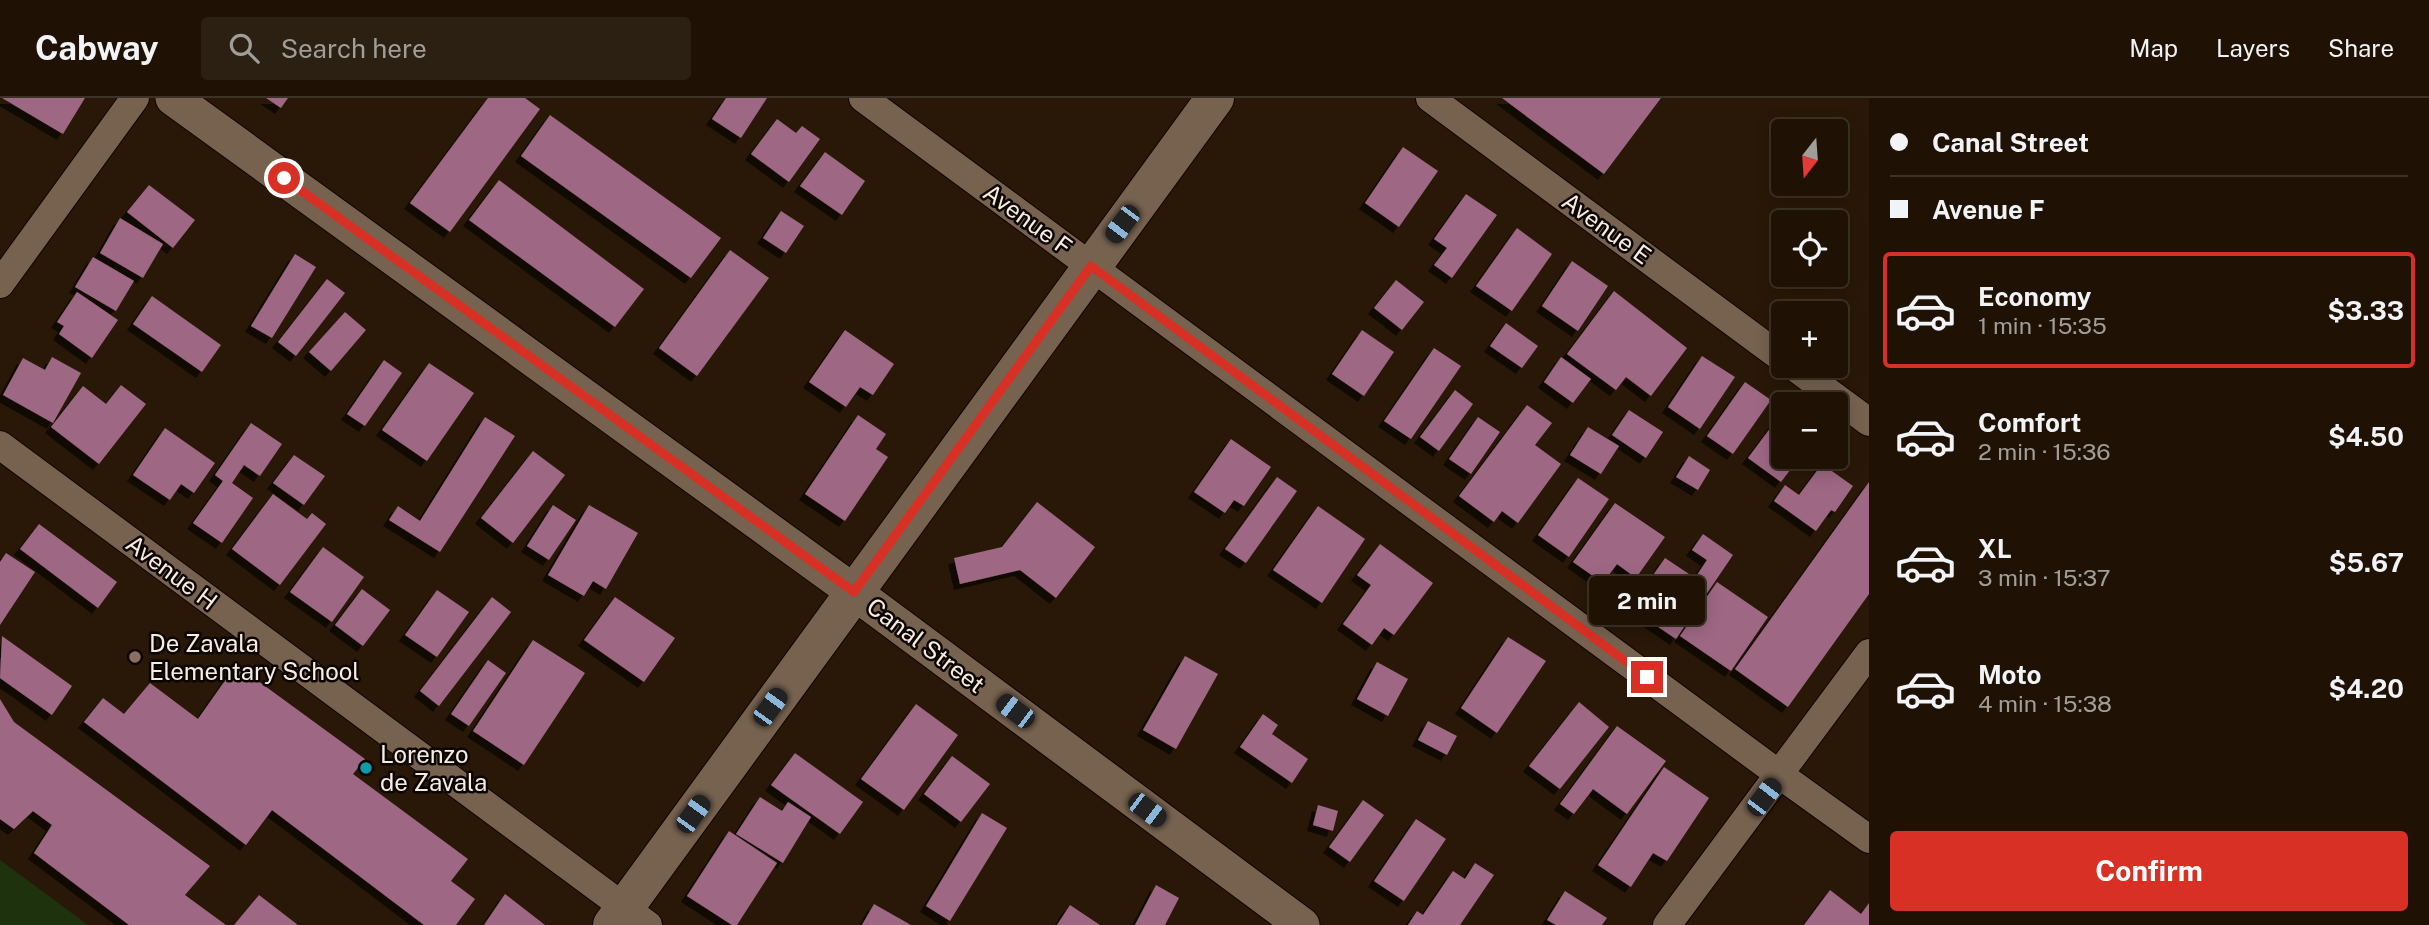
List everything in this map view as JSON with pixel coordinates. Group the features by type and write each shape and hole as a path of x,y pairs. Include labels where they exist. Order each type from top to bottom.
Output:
{"main road":[{"path":"628,919 854,592 1215,98"}],"street":[{"path":"0,284 135,98"},
{"name":"Canal Street","path":"173,98 854,592 1302,925"},
{"name":"Avenue F","path":"863,98 1869,839"},
{"name":"Avenue E","path":"1430,98 1771,350"},
{"path":"1809,378 1869,422"},
{"name":"Avenue H","path":"0,445 628,919"},
{"path":"1667,925 1869,653"}],"green space":[{"path":"0,860 88,925 0,925"}],"building":[{"path":"2,98 85,98 63,134"},
{"path":"266,98 288,98 281,108"},
{"path":"488,98 525,98 540,109 450,232 410,203"},
{"path":"726,98 767,98 741,138 712,119"},
{"path":"1502,98 1661,98 1604,174"},
{"path":"550,115 721,238 691,278 521,156"},
{"path":"777,119 796,133 802,126 820,139 789,182 751,154"},
{"path":"1403,147 1438,171 1399,227 1365,203"},
{"path":"825,152 865,181 842,215 800,186"},
{"path":"499,180 644,289 615,327 469,220"},
{"path":"149,185 195,220 173,248 127,212"},
{"path":"1466,194 1497,215 1452,278 1434,265 1447,248 1434,239"},
{"path":"781,211 804,226 786,253 763,238"},
{"path":"120,218 163,244 143,278 100,253"},
{"path":"1517,228 1552,254 1512,311 1476,286"},
{"path":"730,250 769,278 697,376 659,348"},
{"path":"295,254 316,267 272,338 251,326"},
{"path":"93,257 134,281 116,311 75,287"},
{"path":"1572,261 1608,286 1578,331 1542,306"},
{"path":"327,279 345,293 296,356 278,342"},
{"path":"1396,280 1424,302 1402,330 1374,308"},
{"path":"1614,291 1687,348 1651,396 1626,377 1616,390 1567,354"},
{"path":"77,292 118,320 92,358 59,334 64,326 57,322"},
{"path":"152,296 221,345 202,372 133,324"},
{"path":"345,312 366,330 331,371 309,352"},
{"path":"1506,323 1538,346 1522,368 1490,346"},
{"path":"845,330 894,364 873,395 860,387 846,407 809,382"},
{"path":"1362,330 1394,352 1364,396 1332,374"},
{"path":"1434,348 1461,366 1411,439 1384,421"},
{"path":"1702,356 1735,377 1700,429 1668,407"},
{"path":"52,357 81,373 53,423 3,395 23,358 45,370"},
{"path":"1561,357 1591,379 1573,403 1544,382"},
{"path":"384,360 402,373 365,426 347,414"},
{"path":"429,363 474,393 427,461 382,430"},
{"path":"1745,382 1771,400 1733,454 1707,436"},
{"path":"121,385 146,404 99,464 51,427 83,386 106,404"},
{"path":"1455,390 1473,404 1439,451 1420,437"},
{"path":"1527,405 1552,423 1535,445 1561,464 1518,523 1502,511 1494,522 1459,496"},
{"path":"1629,410 1663,432 1646,458 1612,435"},
{"path":"858,415 886,434 876,449 888,457 845,521 805,494"},
{"path":"485,417 515,436 440,552 389,520 398,506 420,521"},
{"path":"1478,417 1500,432 1471,474 1449,459"},
{"path":"251,423 282,444 260,476 244,465 232,483 253,498 222,543 193,523 223,481 215,475"},
{"path":"1588,427 1619,446 1601,474 1570,455"},
{"path":"1771,427 1771,469 1791,469 1781,482 1748,458"},
{"path":"165,428 215,463 194,493 181,484 170,500 133,475"},
{"path":"1231,439 1271,467 1244,506 1234,500 1225,513 1194,492"},
{"path":"533,451 565,475 513,543 481,518"},
{"path":"294,455 325,476 304,505 273,483"},
{"path":"1689,456 1710,470 1698,490 1676,477"},
{"path":"1818,469 1829,469 1853,486 1835,512 1831,510 1816,531 1774,501 1785,485 1799,495"},
{"path":"1277,477 1297,491 1246,563 1225,549"},
{"path":"1578,478 1609,499 1569,557 1538,535"},
{"path":"1869,482 1869,594 1788,707 1735,669"},
{"path":"273,494 307,519 312,513 326,524 280,585 232,549"},
{"path":"1037,502 1095,547 1056,598 1020,570 960,584 954,558 1002,547"},
{"path":"1615,503 1665,537 1636,578 1617,564 1603,583 1573,562"},
{"path":"553,505 576,520 549,560 527,546"},
{"path":"589,505 638,533 606,589 593,581 584,596 548,575"},
{"path":"1318,506 1365,539 1322,603 1273,570"},
{"path":"39,524 117,582 98,608 20,549"},
{"path":"1703,534 1733,555 1676,639 1642,616 1651,602 1640,594 1665,558 1695,578 1707,560 1692,550"},
{"path":"1380,544 1433,583 1394,635 1384,628 1372,645 1343,624 1371,585 1357,575"},
{"path":"323,547 364,577 332,622 290,592"},
{"path":"6,553 35,572 0,625 0,562"},
{"path":"1717,582 1768,617 1731,671 1680,636"},
{"path":"362,589 390,610 363,646 335,625"},
{"path":"437,590 469,612 437,657 405,635"},
{"path":"492,597 511,612 439,706 420,691"},
{"path":"615,597 675,638 644,682 584,640"},
{"path":"2,636 72,686 52,715 0,678"},
{"path":"1508,637 1546,661 1497,733 1461,708"},
{"path":"533,640 585,673 524,765 473,731"},
{"path":"1185,656 1218,674 1176,749 1143,730"},
{"path":"488,660 506,673 469,726 451,714"},
{"path":"1377,662 1408,679 1388,716 1357,699"},
{"path":"236,665 365,759 353,774 468,859 451,881 475,899 456,925 424,925 272,810 246,845 84,722 103,698 124,714 150,683 198,719"},
{"path":"0,699 14,722 210,866 185,895 226,925 129,925 34,853 52,825 33,811 14,829 0,819"},
{"path":"1579,702 1609,727 1560,789 1529,766"},
{"path":"916,704 958,735 904,810 861,779"},
{"path":"1263,714 1278,725 1272,734 1308,759 1292,783 1240,747"},
{"path":"1428,721 1457,736 1447,755 1418,740"},
{"path":"1617,726 1666,761 1627,814 1593,789 1574,814 1560,804"},
{"path":"795,753 863,802 840,834 771,785"},
{"path":"952,756 990,784 961,822 924,794"},
{"path":"1664,767 1709,798 1667,861 1653,853 1631,887 1598,865"},
{"path":"760,797 782,811 788,802 811,817 783,863 736,834"},
{"path":"1363,800 1384,815 1350,862 1329,847"},
{"path":"1318,805 1338,811 1333,831 1313,825"},
{"path":"982,813 1007,828 950,921 926,906"},
{"path":"1416,819 1446,839 1404,901 1374,881"},
{"path":"729,831 777,863 737,925 732,925 687,896"},
{"path":"1475,863 1494,875 1460,925 1408,925 1417,911 1423,915 1453,871 1465,879"},
{"path":"1156,885 1179,898 1165,925 1135,925"},
{"path":"1830,890 1861,914 1869,903 1869,925 1804,925"},
{"path":"1565,891 1607,918 1602,925 1556,925 1547,920"},
{"path":"505,894 545,925 484,925"},
{"path":"259,895 298,925 234,925"},
{"path":"874,904 911,925 862,925"},
{"path":"1070,905 1100,925 1057,925"}],"place":[{"name":"De Zavala Elementary School","path":"135,657"},
{"name":"Lorenzo de Zavala","path":"366,768"}],"route":[{"path":"284,178 854,592 1091,266 1647,677"}]}
